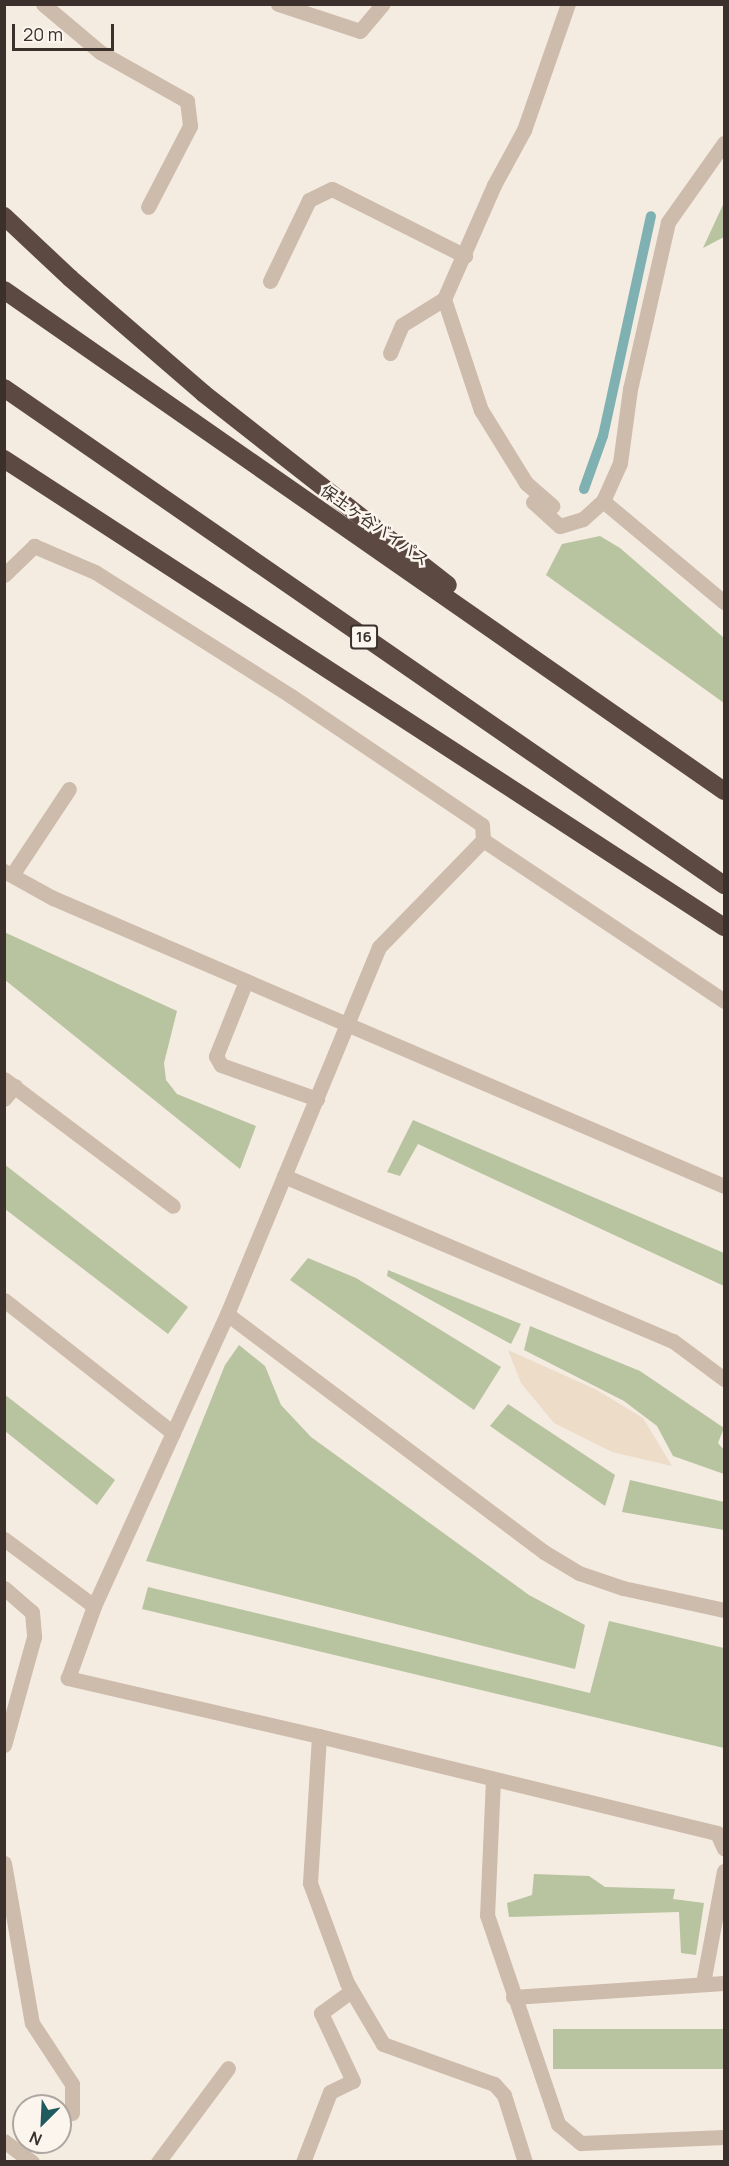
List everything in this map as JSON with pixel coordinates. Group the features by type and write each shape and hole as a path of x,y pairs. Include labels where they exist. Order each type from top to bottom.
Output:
{"highway":[{"path":"4,216 70,278 203,393 591,698"},
{"name":"保土ヶ谷バイパス","path":"4,290 724,791"},
{"name":"16","path":"4,388 724,885"},
{"path":"4,454 88,512"},
{"path":"4,459 724,927"}],"street":[{"path":"43,4 100,52 187,101 190,126 148,207"},
{"path":"278,4 360,31 383,4"},
{"path":"390,353 402,325 444,299 465,256 494,185 524,130 568,4"},
{"path":"444,299 481,410 526,483 563,514 583,519 603,501 620,463 630,389 668,222 724,143"},
{"path":"270,281 309,200 332,189 465,256"},
{"path":"481,410 473,414 518,489 560,526 563,514"},
{"path":"603,501 724,602"},
{"path":"4,575 34,546 95,572 291,696 482,825 483,840 380,947 227,1314 93,1606 68,1678 319,1736 721,1834 724,1849"},
{"path":"69,789 8,873 53,898 724,1186"},
{"path":"483,840 724,1001"},
{"path":"246,981 216,1056 221,1065 317,1099"},
{"path":"4,1099 10,1082 173,1206"},
{"path":"284,1176 673,1341 724,1378"},
{"path":"4,1300 172,1433"},
{"path":"227,1314 544,1552 579,1573 623,1587 724,1610"},
{"path":"4,1539 93,1606"},
{"path":"4,1588 32,1612 34,1637 4,1746"},
{"path":"319,1736 310,1883 351,1991 384,2044 494,2084 504,2095 525,2162"},
{"path":"493,1779 487,1916 558,2124 581,2143 724,2137"},
{"path":"4,1863 32,2023 72,2084 72,2094"},
{"path":"703,1983 724,1871"},
{"path":"513,1997 724,1983"},
{"path":"303,2162 330,2092 353,2081 321,2013 351,1991"},
{"path":"158,2162 228,2068"},
{"path":"4,2141 32,2162"}],"green space":[{"path":"724,203 724,237 703,248 721,209"},
{"path":"600,536 620,548 724,638 724,703 546,575 562,544"},
{"path":"4,932 177,1011 164,1063 166,1080 177,1094 256,1126 240,1169 5,980"},
{"path":"413,1120 724,1253 724,1286 418,1144 400,1176 387,1172"},
{"path":"4,1164 188,1307 168,1334 5,1209"},
{"path":"308,1258 356,1278 501,1367 474,1410 290,1280"},
{"path":"388,1270 521,1324 511,1344 387,1276"},
{"path":"530,1326 640,1371 724,1428 718,1443 724,1450 724,1474 673,1456 657,1426 624,1401 524,1350"},
{"path":"239,1345 265,1366 281,1405 311,1437 529,1595 585,1625 575,1669 146,1561 225,1365"},
{"path":"4,1394 115,1480 97,1505 5,1431"},
{"path":"508,1404 615,1475 605,1506 490,1426"},
{"path":"630,1480 724,1502 724,1530 622,1512"},
{"path":"148,1587 590,1693 609,1621 724,1648 724,1748 142,1609"},
{"path":"534,1874 589,1876 605,1887 675,1889 673,1899 704,1903 696,1955 681,1953 679,1912 509,1917 507,1903 532,1895"},
{"path":"553,2029 724,2029 724,2069 553,2069"}],"shaded area":[{"path":"508,1350 595,1389 643,1418 672,1466 612,1452 554,1423 521,1383"}],"waterway":[{"path":"584,489 603,436 651,216"}]}
